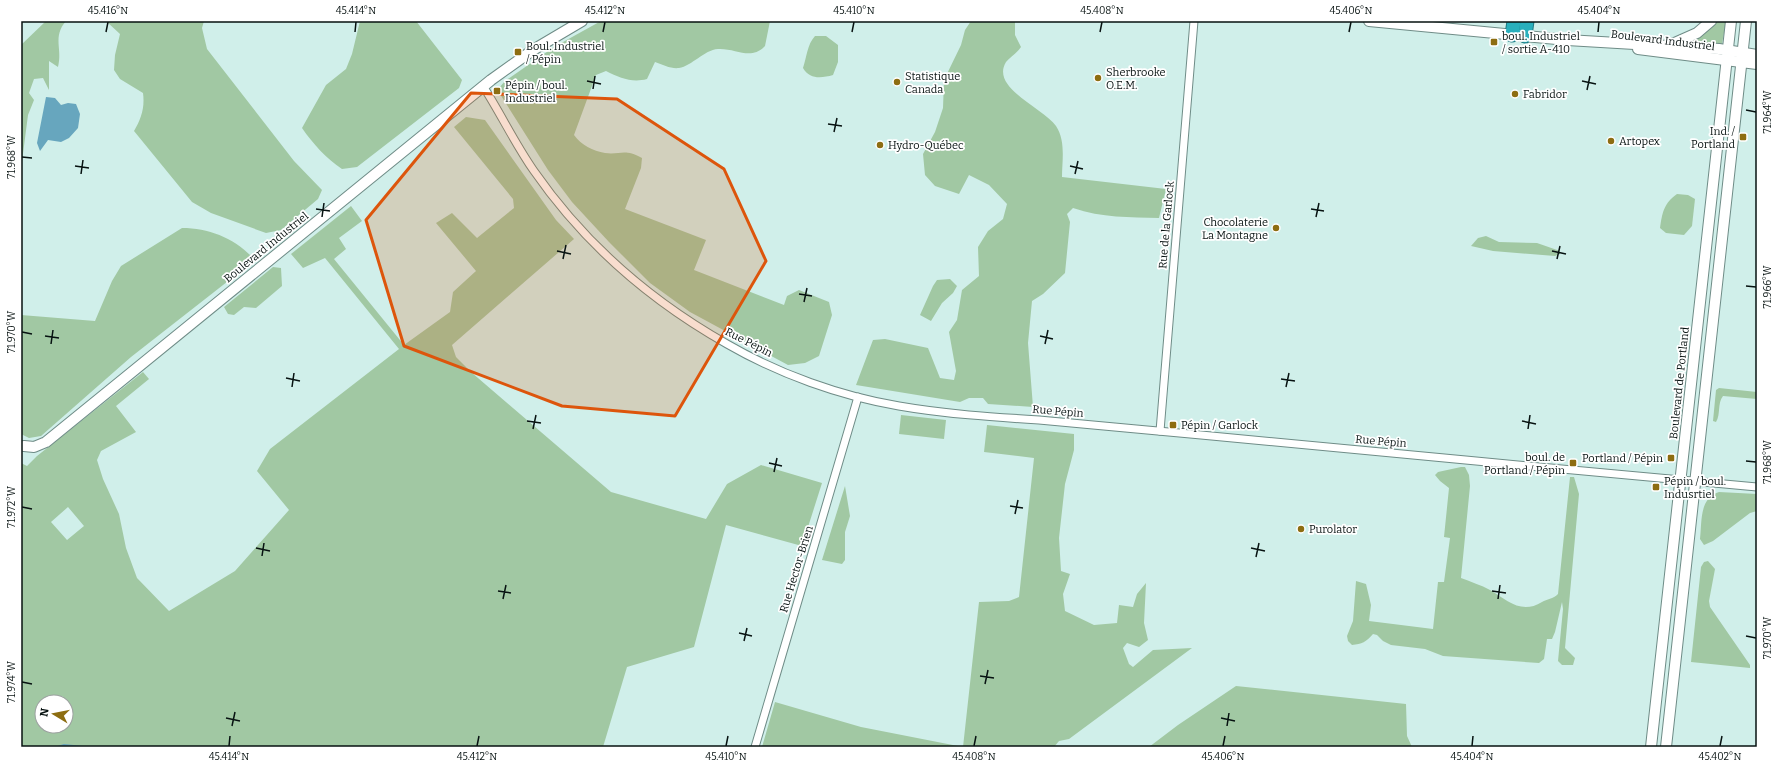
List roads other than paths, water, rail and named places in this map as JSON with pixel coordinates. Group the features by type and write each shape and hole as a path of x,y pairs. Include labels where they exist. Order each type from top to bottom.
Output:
{"highway":[{"path":"1512,35 1514,21"},
{"path":"1526,36 1527,21"}],"main road":[{"name":"Boulevard Industriel","path":"22,446 34,447 46,442 483,86 527,54 582,21"},
{"name":"Boulevard Industriel","path":"1368,21 1726,55"},
{"path":"1670,45 1697,33 1711,21"},
{"name":"Boulevard de Portland","path":"1651,747 1682,480 1726,55 1731,21"},
{"path":"1666,747 1746,21"},
{"name":"Boulevard Industriel","path":"1567,40 1670,45 1742,58 1757,64"},
{"name":"Boulevard Industriel","path":"1742,58 1757,56"}],"street":[{"name":"Rue de la Garlock","path":"1160,431 1194,21"},
{"name":"Rue Pépin","path":"483,86 522,154 551,194 588,236 632,279 672,310 739,351 797,377 858,397 894,406 944,413 1160,431 1757,487"},
{"name":"Rue Hector-Brien","path":"756,747 858,397"}],"water":[{"path":"46,97 55,98 61,105 68,103 76,104 80,114 78,128 69,138 61,142 48,140 40,151 37,143"}],"waterway":[{"path":"58,747 64,745 83,747"}],"place":[{"name":"boul. Industriel / sortie A-410","path":"1494,42"},
{"name":"Boul. Industriel / Pépin","path":"518,52"},
{"name":"Sherbrooke O.E.M.","path":"1098,78"},
{"name":"Statistique Canada","path":"897,82"},
{"name":"Pépin / boul. Industriel","path":"497,91"},
{"name":"Fabridor","path":"1515,94"},
{"name":"Ind. / Portland","path":"1743,137"},
{"name":"Artopex","path":"1611,141"},
{"name":"Hydro-Québec","path":"880,145"},
{"name":"Chocolaterie La Montagne","path":"1276,228"},
{"name":"Pépin / Garlock","path":"1173,425"},
{"name":"Portland / Pépin","path":"1671,458"},
{"name":"boul. de Portland / Pépin","path":"1573,463"},
{"name":"Pépin / boul. Indusrtiel","path":"1656,487"},
{"name":"Purolator","path":"1301,529"}]}
